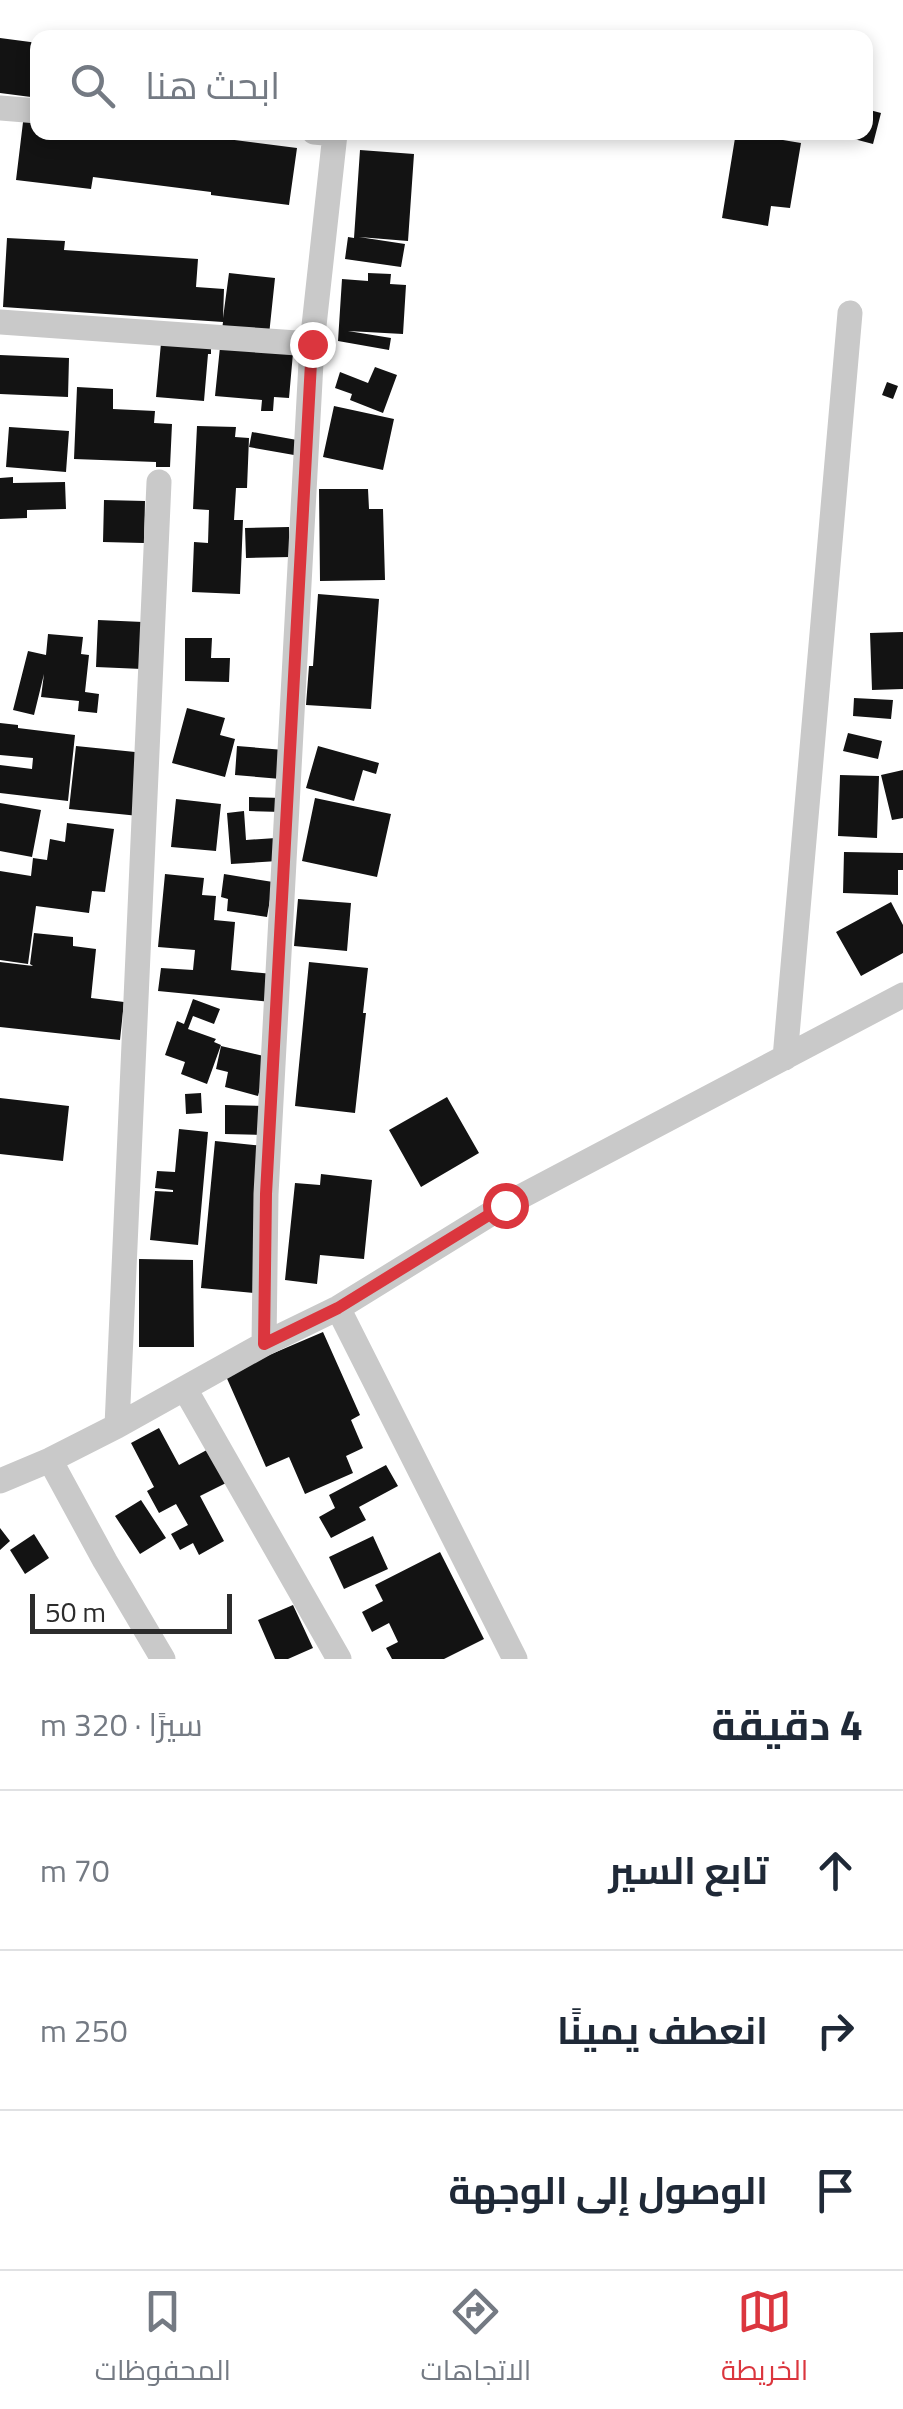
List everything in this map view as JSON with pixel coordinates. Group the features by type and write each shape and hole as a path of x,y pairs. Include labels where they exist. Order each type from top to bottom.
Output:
{"street":[{"path":"0,108 30,110"},
{"path":"264,1344 266,1194 312,344 334,140"},
{"path":"784,1058 850,313"},
{"path":"0,322 312,344"},
{"path":"117,1426 160,482"},
{"path":"0,1481 117,1426 264,1344 338,1308 505,1205 903,995"},
{"path":"338,1308 516,1659"},
{"path":"186,1389 339,1659"},
{"path":"50,1460 164,1659"}],"building":[{"path":"0,38 30,42 30,97 0,93"},
{"path":"873,111 881,113 873,144 858,140 873,140"},
{"path":"24,114 30,115 30,140 234,140 297,148 289,205 93,177 91,189 16,180"},
{"path":"735,140 801,143 790,208 771,206 768,226 722,218"},
{"path":"360,150 414,154 408,241 359,237 405,244 401,267 345,259 348,237 354,238"},
{"path":"7,238 65,241 64,250 198,259 196,287 224,289 223,318 229,273 275,278 269,335 222,330 223,322 3,307"},
{"path":"368,273 391,274 390,284 406,285 403,334 348,331 391,338 389,350 338,341 342,279 368,281"},
{"path":"161,343 211,345 204,401 156,397"},
{"path":"220,347 293,353 289,398 274,397 273,411 261,411 262,400 215,396"},
{"path":"0,355 69,358 68,397 0,394"},
{"path":"375,367 397,375 383,413 350,400 352,394 335,388 340,372 368,383"},
{"path":"887,382 898,386 893,399 882,395"},
{"path":"77,387 113,389 113,409 155,411 154,423 172,424 170,467 156,467 156,462 74,459"},
{"path":"334,406 394,419 383,470 323,457"},
{"path":"197,426 236,427 235,437 249,438 247,488 236,488 234,520 243,520 240,594 192,592 194,542 208,543 209,510 193,509"},
{"path":"9,427 69,431 66,472 6,467"},
{"path":"252,432 297,440 294,455 249,447"},
{"path":"13,477 13,483 65,482 66,509 27,510 27,518 0,519 0,478"},
{"path":"319,489 368,489 369,509 383,509 385,580 320,581"},
{"path":"104,500 145,501 144,543 103,542"},
{"path":"289,527 290,557 246,558 245,528"},
{"path":"318,594 379,599 371,709 306,705"},
{"path":"98,620 143,622 142,669 96,667"},
{"path":"903,632 903,689 872,690 870,633"},
{"path":"48,634 83,637 81,654 89,655 85,692 99,694 97,713 78,711 79,701 41,697 44,674 34,715 13,710 28,651 46,655"},
{"path":"185,638 212,638 211,658 230,658 229,682 185,681"},
{"path":"854,698 893,700 891,719 853,716"},
{"path":"187,708 225,718 220,735 235,739 225,777 172,763"},
{"path":"0,723 75,735 68,801 0,793 0,765 32,769 33,758 0,755"},
{"path":"848,733 882,741 878,759 843,751"},
{"path":"76,746 145,753 139,816 69,809"},
{"path":"237,746 284,750 281,779 235,775"},
{"path":"318,746 379,763 376,774 363,770 354,801 306,788"},
{"path":"903,770 903,818 892,820 881,775"},
{"path":"840,775 879,776 877,838 838,836"},
{"path":"249,797 282,798 282,812 249,811"},
{"path":"315,798 391,814 377,877 302,861"},
{"path":"176,799 221,804 216,851 171,847"},
{"path":"0,803 41,810 32,857 0,851"},
{"path":"244,811 246,840 276,838 278,861 231,864 227,813"},
{"path":"67,823 114,829 105,892 92,891 89,913 36,906 28,964 0,960 0,871 31,876 33,858 47,860 50,839 65,842"},
{"path":"844,852 903,853 898,895 843,893"},
{"path":"165,874 204,878 202,895 216,896 214,920 235,922 231,970 273,974 271,1002 158,991 161,968 193,970 195,950 158,947"},
{"path":"224,874 273,882 267,917 227,911 228,899 221,897"},
{"path":"298,899 351,903 347,951 294,946"},
{"path":"891,902 903,925 903,953 861,976 836,932"},
{"path":"34,933 73,937 73,946 96,949 91,998 124,1002 120,1040 0,1027 0,962 33,966 30,964"},
{"path":"309,962 368,968 355,1113 295,1106"},
{"path":"193,999 220,1009 214,1024 193,1016 188,1029 216,1039 214,1042 221,1045 207,1084 181,1074 185,1062 165,1055 177,1021 184,1024"},
{"path":"221,1046 268,1057 258,1096 225,1087 228,1072 216,1069"},
{"path":"201,1093 202,1113 186,1114 185,1094"},
{"path":"447,1097 479,1153 421,1187 389,1130"},
{"path":"0,1098 69,1106 63,1161 0,1154"},
{"path":"225,1105 270,1106 269,1135 225,1134"},
{"path":"179,1129 208,1132 198,1245 150,1240 155,1191 173,1192 155,1188 157,1171 175,1172"},
{"path":"215,1141 264,1146 254,1293 201,1288"},
{"path":"321,1174 372,1180 364,1259 320,1255 317,1284 285,1280 295,1183 320,1185"},
{"path":"139,1259 193,1260 194,1347 139,1347"},
{"path":"323,1332 360,1415 351,1420 363,1448 346,1456 353,1473 305,1494 289,1457 266,1467 225,1374"},
{"path":"159,1428 179,1465 216,1445 234,1479 200,1496 224,1541 199,1555 193,1543 180,1550 171,1534 188,1525 176,1504 159,1513 147,1491 154,1487 131,1443"},
{"path":"386,1465 398,1486 359,1507 366,1520 331,1538 319,1517 335,1508 329,1495"},
{"path":"141,1500 166,1538 140,1554 115,1516"},
{"path":"0,1528 10,1541 0,1550"},
{"path":"34,1534 49,1558 25,1574 10,1550"},
{"path":"373,1536 388,1569 344,1589 329,1557"},
{"path":"440,1552 484,1639 444,1659 392,1659 386,1648 398,1642 389,1623 372,1632 362,1612 383,1601 375,1585"},
{"path":"293,1605 313,1648 288,1659 275,1659 258,1620"}],"route":[{"path":"312,344 266,1194 264,1344 338,1308 505,1205"}]}
